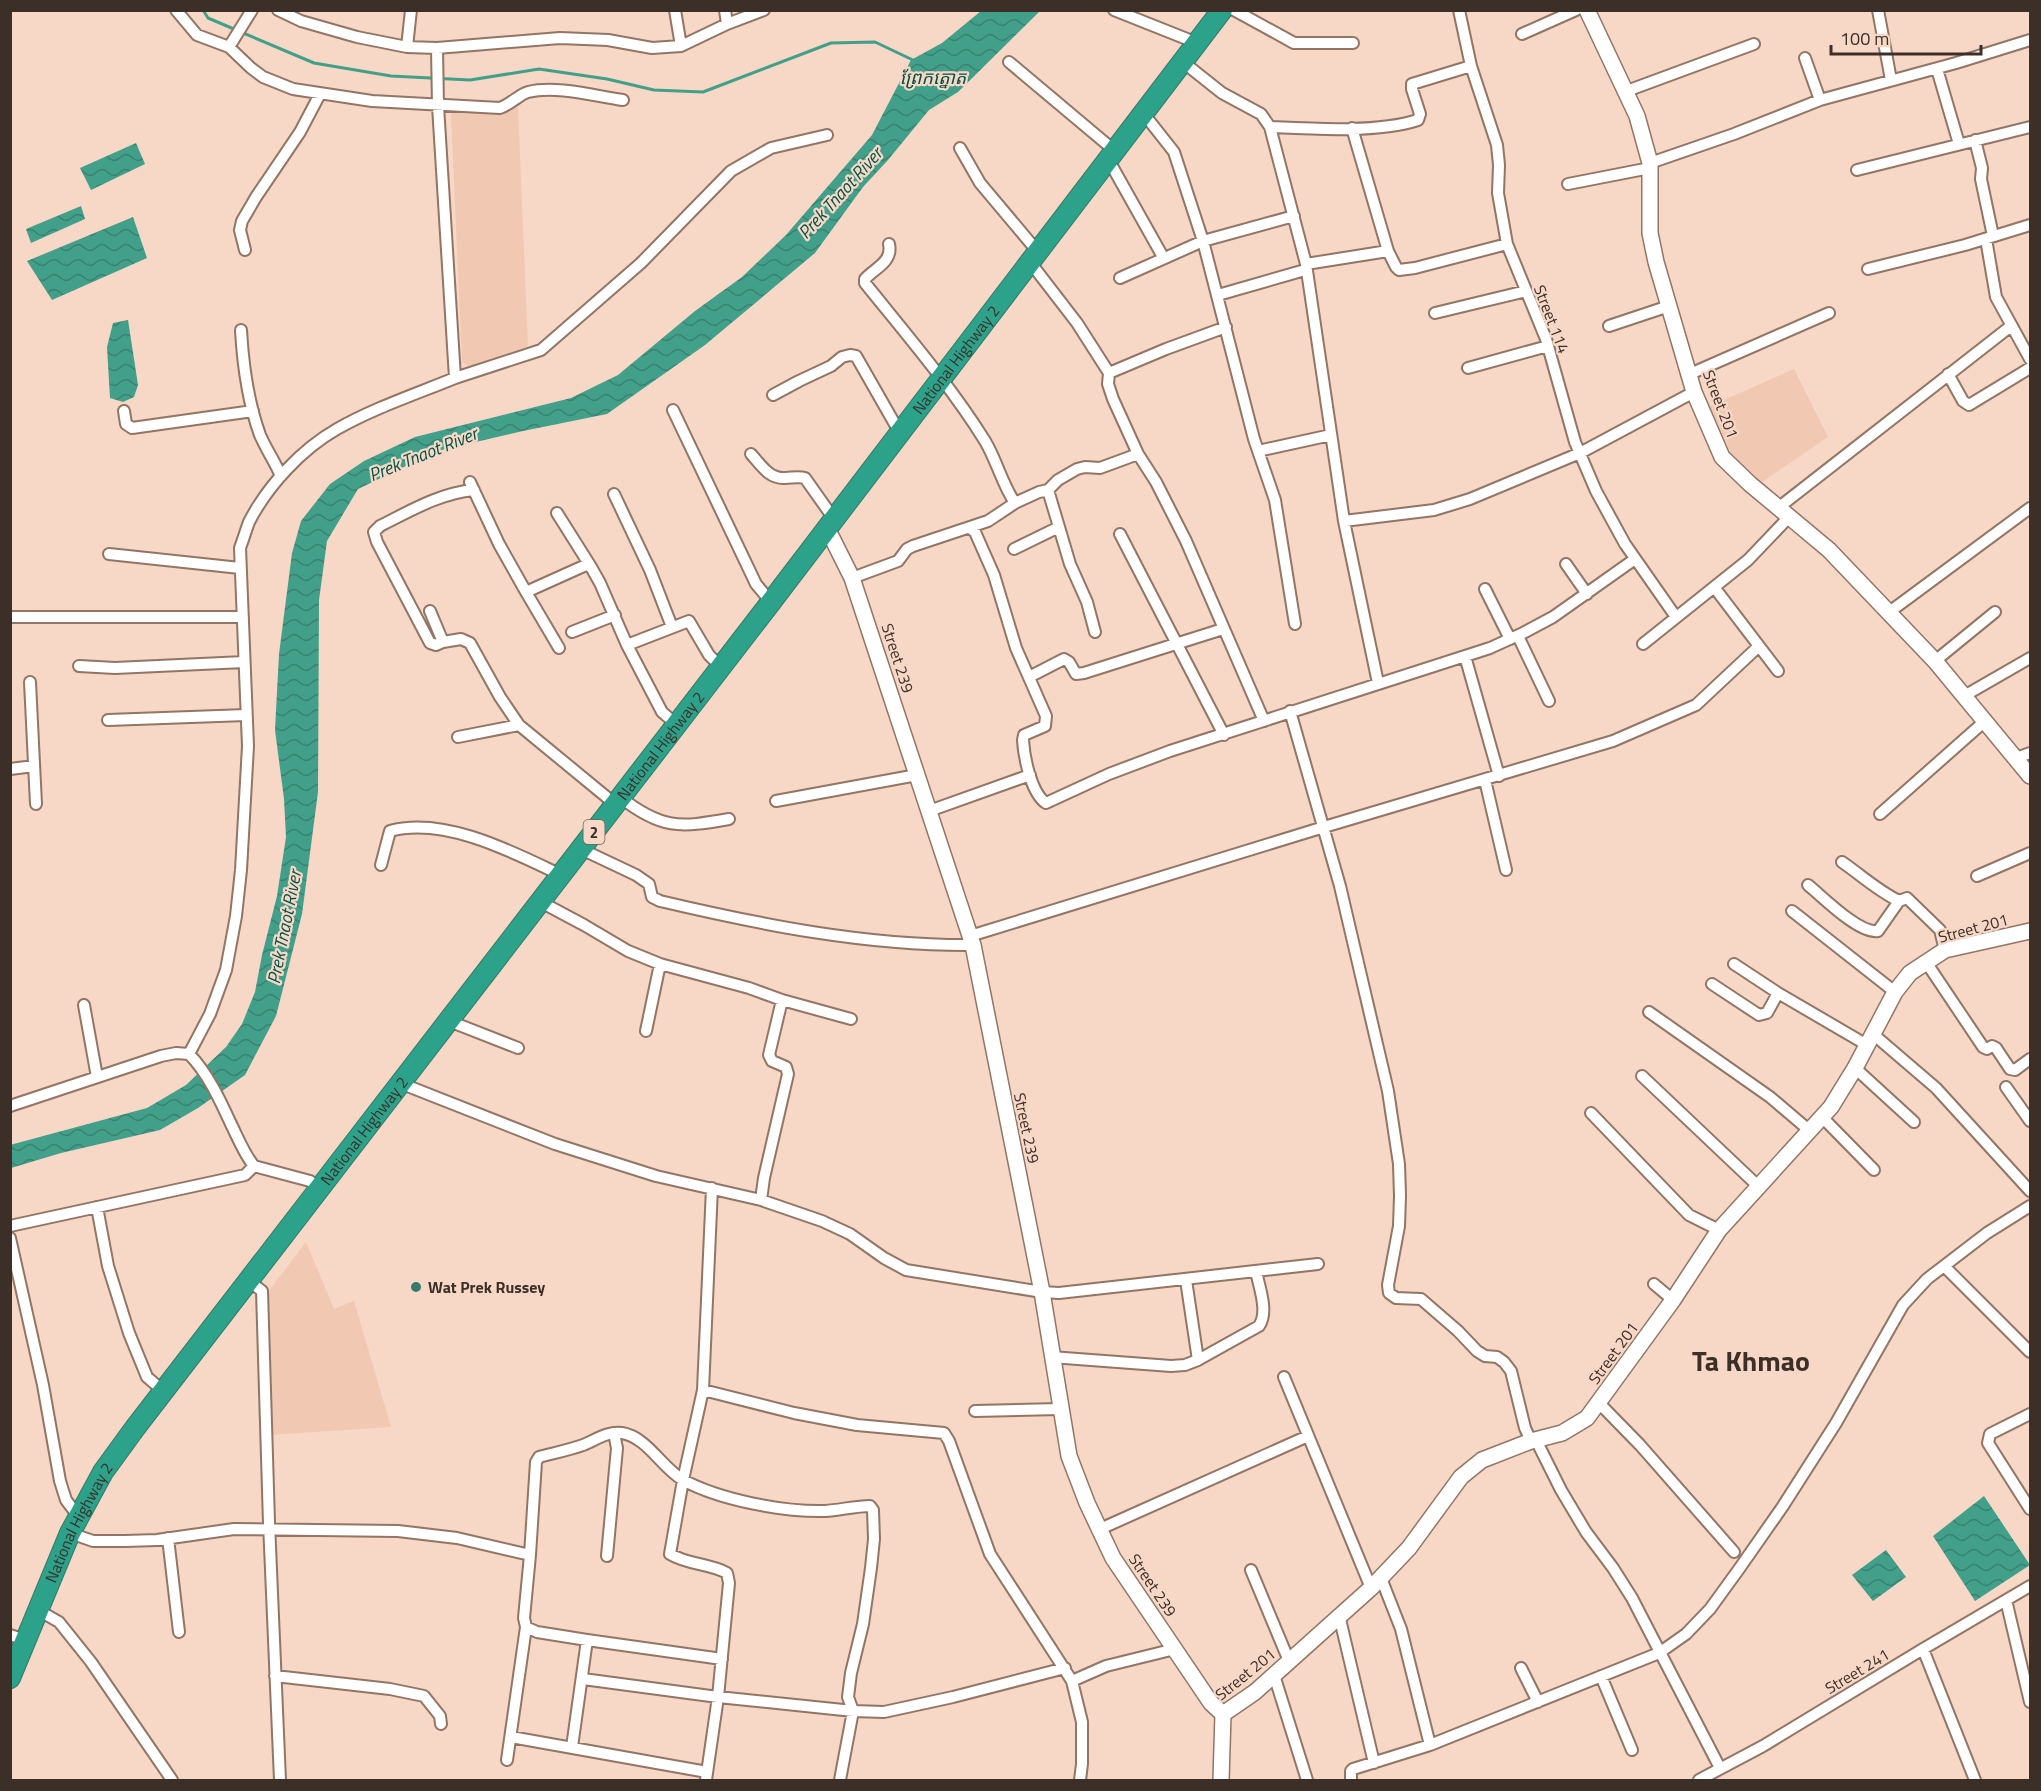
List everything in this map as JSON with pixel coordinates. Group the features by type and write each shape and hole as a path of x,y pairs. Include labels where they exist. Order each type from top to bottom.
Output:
{"highway":[{"name":"National Highway 2","path":"10,1678 18,1638 38,1610 74,1524 103,1472 162,1390 249,1281 771,602 1222,10"}],"street":[{"path":"176,10 197,35 229,47 262,77 293,89 372,101 438,106 500,108 511,104 525,93 546,89 623,100"},
{"path":"229,47 252,10"},
{"path":"278,10 301,21 357,37 407,47 437,48 560,38 608,40 651,48 681,46 764,10"},
{"path":"407,47 411,10"},
{"path":"675,10 681,46"},
{"path":"725,10 728,24"},
{"path":"1114,10 1197,43"},
{"path":"1234,10 1294,43 1353,43"},
{"name":"Street 114","path":"1459,10 1471,66 1497,145 1498,193 1507,244 1548,346 1580,453 1609,515 1635,559 1676,617"},
{"path":"1522,34 1576,10"},
{"name":"Street 201","path":"1587,10 1637,116 1650,165 1650,233 1656,262 1694,393 1722,457 1829,550 1935,661 1985,721 2023,755 2031,777"},
{"path":"1878,10 1891,80"},
{"path":"1568,184 1650,165 1820,100 1937,69 2031,40"},
{"path":"1624,92 1755,44"},
{"path":"437,48 438,106 455,378"},
{"path":"1805,58 1820,100"},
{"path":"1009,62 1112,155 1163,257"},
{"path":"1183,62 1222,93 1261,114 1270,127 1306,267 1344,521 1378,683"},
{"path":"1270,127 1352,128 1409,123 1418,120 1420,114 1412,84 1471,66"},
{"path":"1937,69 1959,144"},
{"path":"245,250 240,230 242,221 300,132 320,94"},
{"path":"1144,114 1174,152 1203,241 1258,452 1275,500 1295,624"},
{"path":"1857,170 2031,127"},
{"path":"1352,128 1388,251 1399,270 1415,268 1507,244"},
{"path":"193,1058 226,970 236,916 247,757 240,548 249,523 281,476 304,454 336,430 455,378 541,350 641,263 731,171 771,148 827,135"},
{"path":"1975,140 1982,168 1981,179 1996,297 2031,358"},
{"path":"960,148 980,183 1034,257 1109,373 1108,384 1113,399 1138,454 1156,482 1203,577 1264,722"},
{"path":"1120,278 1203,241 1293,216"},
{"path":"1868,269 2031,225"},
{"path":"889,244 890,251 886,260 869,274 865,283 942,378 986,442 1008,493 1015,503"},
{"path":"1218,295 1306,267 1388,251"},
{"path":"1435,313 1526,291"},
{"path":"1609,326 1669,306"},
{"path":"1690,374 1829,313"},
{"path":"1643,644 1748,560 1784,513 1948,374 2011,326"},
{"path":"1109,373 1226,327"},
{"path":"241,330 243,361 253,411 260,435 281,476"},
{"path":"1468,368 1548,346"},
{"path":"773,395 831,366 842,357 856,356 900,433"},
{"path":"1948,374 1963,400 1969,405 2031,368"},
{"path":"1344,521 1434,510 1470,499 1580,453 1694,393"},
{"path":"672,410 756,584 771,602"},
{"path":"124,411 126,424 132,428 253,411"},
{"path":"1258,452 1331,435"},
{"path":"751,454 775,478 800,476 805,478 830,524"},
{"path":"852,578 898,561 907,549 913,546 988,521 1015,503 1048,490 1058,480 1077,469 1100,468 1138,454"},
{"path":"559,648 499,544 472,486 429,502 380,526 374,532 430,644 436,645 461,639 470,643 519,725 618,800 637,810 664,822 685,826 729,819"},
{"path":"1048,490 1070,564 1088,602 1095,632"},
{"path":"614,494 650,570 672,627"},
{"path":"1888,613 2031,508"},
{"path":"557,513 591,567 627,645 662,712 676,724"},
{"name":"Street 239","path":"830,524 852,578 971,941 1042,1292 1069,1456 1113,1558 1211,1703 1223,1714"},
{"path":"1014,549 1059,527"},
{"path":"970,528 975,532 994,575 1016,648 1046,721 1045,726 1024,735 1023,745 1030,775 1038,794 1046,803 1122,769 1170,751 1465,656 1514,637 1554,617 1635,559"},
{"path":"1120,534 1224,735"},
{"path":"109,554 240,568"},
{"path":"1566,564 1587,594"},
{"path":"526,591 586,565 591,567"},
{"path":"1714,587 1778,671"},
{"path":"1485,589 1549,701"},
{"path":"430,611 443,642"},
{"path":"1935,661 1995,612"},
{"path":"572,632 615,615"},
{"path":"10,617 243,617"},
{"path":"627,645 689,621 709,655 721,667"},
{"path":"1029,677 1064,659 1069,662 1076,674 1079,674 1223,629"},
{"path":"581,849 641,878 649,884 652,897 660,901 774,925 898,943 971,941 1324,826 1614,741 1696,705 1759,646"},
{"path":"1465,656 1499,776"},
{"path":"1964,696 2031,658"},
{"path":"79,666 115,668 244,662"},
{"path":"30,682 36,804"},
{"path":"1290,711 1324,826 1386,1079 1399,1164 1399,1226 1388,1285 1389,1293 1396,1298 1421,1299 1458,1331 1477,1352 1504,1362 1511,1371 1525,1428 1581,1524 1632,1598 1720,1768"},
{"path":"108,720 246,715"},
{"path":"1880,814 1985,721"},
{"path":"458,736 519,725"},
{"path":"10,769 34,766"},
{"path":"776,801 917,775"},
{"path":"929,811 1030,775"},
{"path":"1485,780 1506,870"},
{"path":"381,865 390,831 402,828 432,829 503,847 561,875"},
{"path":"1977,876 2031,853"},
{"path":"1842,862 1884,894 1899,901"},
{"path":"1808,885 1846,916 1869,931 1878,931 1899,901 1907,898 1940,930 1946,950"},
{"path":"539,901 628,951 660,964 851,1018"},
{"path":"1792,911 1895,992"},
{"name":"Street 201","path":"1221,1780 1223,1714 1255,1692 1376,1583 1409,1548 1461,1477 1482,1460 1534,1440 1562,1433 1587,1418 1673,1300 1719,1230 1831,1107 1855,1068 1895,992 1910,973 1946,950 2031,931"},
{"path":"1926,962 1983,1047 1996,1048 2010,1069 2015,1070 2031,1059"},
{"path":"646,1031 660,964"},
{"path":"1734,964 1778,993 1870,1040 1912,1065 2031,1191"},
{"path":"1712,984 1760,1015 1767,1013 1778,993"},
{"path":"761,1200 788,1074 786,1067 772,1061 769,1055 782,1000"},
{"path":"84,1005 97,1077"},
{"path":"1649,1012 1770,1096 1810,1131"},
{"path":"449,1021 518,1047"},
{"path":"11,1102 176,1053 193,1058 254,1166 310,1181 319,1188"},
{"path":"1855,1068 1914,1122"},
{"path":"1642,1076 1758,1186"},
{"path":"400,1083 555,1144 656,1176 761,1200 822,1221 850,1234 884,1258 906,1270 1059,1293 1318,1264"},
{"path":"2006,1087 2031,1120"},
{"path":"1591,1113 1689,1215 1719,1230"},
{"path":"1822,1117 1874,1170"},
{"path":"10,1226 245,1175 254,1166"},
{"path":"511,1737 572,1747 707,1776 718,1697 729,1583 727,1573 720,1569 680,1560 670,1554 683,1480 703,1390 712,1188"},
{"path":"1351,1780 1353,1769 1430,1745 1659,1653 1686,1634 1710,1609 1795,1488 1836,1423 1903,1305 1944,1266 1987,1233 2031,1206"},
{"path":"97,1207 108,1266 129,1333 147,1377 162,1390"},
{"path":"10,1238 43,1385 60,1481 74,1524 93,1541 157,1540 234,1529 398,1531 457,1538 530,1555"},
{"path":"1944,1266 2031,1352"},
{"path":"1052,1357 1171,1366 1185,1365 1198,1360 1259,1326 1263,1320 1264,1313 1256,1271"},
{"path":"1186,1280 1198,1360"},
{"path":"249,1281 262,1291 280,1780"},
{"path":"1654,1284 1673,1300"},
{"path":"1284,1377 1308,1436 1376,1583 1401,1629 1430,1745"},
{"path":"703,1390 794,1413 857,1425 944,1433 950,1441 990,1554 1072,1681 1082,1722 1080,1780"},
{"path":"1599,1403 1640,1444 1734,1552"},
{"path":"975,1411 1060,1409"},
{"path":"2031,1414 1990,1434 1988,1438 1988,1443 2031,1509"},
{"path":"607,1556 617,1448 614,1433"},
{"path":"507,1760 526,1628 524,1618 536,1462 539,1457 585,1444 600,1436 624,1433 634,1438 683,1480 708,1490 765,1507 809,1511 870,1506 873,1510 874,1539 871,1568 863,1624 851,1673 848,1696 853,1711 840,1780"},
{"path":"1100,1529 1308,1436"},
{"path":"168,1538 179,1632"},
{"path":"1251,1570 1289,1661"},
{"name":"Street 241","path":"1699,1780 1763,1746 1923,1648 2031,1586"},
{"path":"2006,1600 2031,1702"},
{"path":"38,1610 59,1622 91,1662 172,1780"},
{"path":"1339,1615 1374,1763"},
{"path":"526,1628 537,1632 587,1640 722,1659"},
{"path":"572,1747 587,1640"},
{"path":"1923,1648 1975,1780"},
{"path":"1072,1681 1106,1666 1175,1649"},
{"path":"583,1679 718,1697 884,1712 953,1698 1065,1668"},
{"path":"1521,1668 1538,1702"},
{"path":"1274,1675 1308,1780"},
{"path":"275,1676 390,1689 424,1696 440,1716 441,1724"},
{"path":"1601,1676 1632,1750"}],"shaded area":[{"path":"518,108 528,347 469,367 462,362 451,115 455,110"},
{"path":"1794,369 1828,437 1762,482 1731,453 1710,406"},
{"path":"306,1242 334,1309 354,1301 391,1427 270,1435 268,1292"}],"water":[{"name":"ព្រែកត្នោត","path":"981,11 1040,11 958,92 929,110 863,187 815,253 705,345 607,414 437,451 358,489 327,541 319,600 318,792 302,914 276,1016 245,1075 198,1108 160,1130 61,1153 11,1168 10,1145 147,1108 186,1085 226,1047 242,1024 255,992 277,896 286,837 284,799 275,730 279,654 292,553 301,521 330,484 364,461 415,437 571,398 618,375 695,311 742,277 786,235 872,135 911,60 942,43"},
{"path":"136,143 145,164 91,190 80,168"},
{"path":"81,206 85,219 31,243 26,229"},
{"path":"133,217 147,258 52,300 27,261"},
{"path":"128,320 138,385 134,397 123,402 110,398 107,347 113,323"},
{"path":"1984,1496 2030,1565 1975,1601 1933,1536"},
{"path":"1886,1550 1906,1577 1873,1601 1852,1575"}],"waterway":[{"path":"203,10 208,18 314,63 391,76 470,80 539,69 607,79 654,90 703,92 831,43 875,42 915,61"}],"place":[{"name":"Wat Prek Russey","path":"416,1287"}],"district":[{"name":"Ta Khmao","path":"1751,1360"}],"water label":[{"name":"Prek Tnaot River","path":"840,193"},
{"name":"Prek Tnaot River","path":"423,454"},
{"name":"Prek Tnaot River","path":"284,927"}]}
